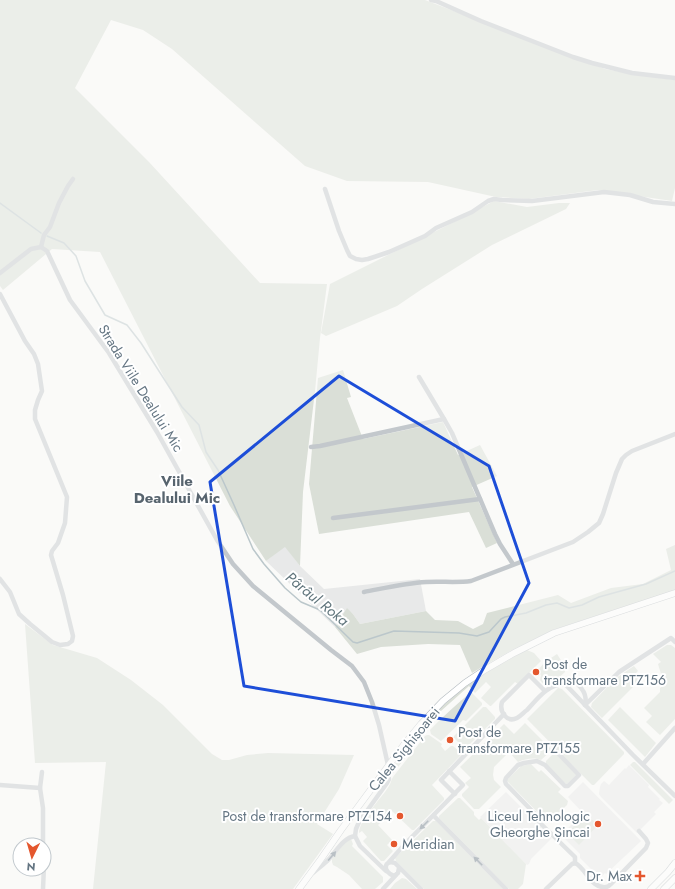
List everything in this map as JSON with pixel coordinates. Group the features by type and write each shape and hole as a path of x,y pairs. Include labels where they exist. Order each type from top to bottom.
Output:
{"main road":[{"name":"Calea Sighișoarei","path":"299,889 388,765 421,724 443,701 465,683 526,646 554,634 675,593"},
{"path":"651,889 675,863"},
{"path":"663,889 675,878"}],"street":[{"path":"431,0 573,57 632,73 675,78"},
{"path":"0,272 31,249 42,247 44,235 50,227 59,203 73,179"},
{"path":"325,190 347,250 350,256 356,260 368,259 389,252 424,236 436,228 467,215 488,201 494,199 532,201 604,192 630,195 653,202 675,204"},
{"name":"Strada Viile Dealului Mic","path":"42,247 46,251 70,300 113,359 157,432 217,540 233,564 254,586 352,666 364,682 379,725 388,765"},
{"path":"0,294 34,354 38,364 42,391 35,410 35,419 67,497 65,523 58,543 52,551 51,556 63,595 73,636 72,641 68,644 60,645 52,642 30,624 19,614 10,592 0,579"},
{"path":"419,377 452,433 500,544 513,564"},
{"path":"311,447 444,419"},
{"path":"364,592 422,582 466,581 573,542 599,523 622,459 632,451 675,434"},
{"path":"333,518 480,499"},
{"path":"585,705 619,672 674,639"},
{"path":"545,692 529,675 502,702 500,707 501,711 511,719 516,718 552,687 558,684 565,684 675,796"},
{"path":"565,684 567,679 571,679 575,682 586,695 585,705"},
{"path":"455,794 441,780 504,714"},
{"path":"643,764 675,728"},
{"path":"555,750 579,775 568,786 565,786 545,765 537,762 518,765 505,781 506,784 536,815 538,821 575,857 575,863"},
{"path":"384,771 388,775 389,779 359,822 355,836 360,846 386,871 392,875 396,875"},
{"path":"386,871 386,866 389,862 463,785 449,771"},
{"path":"42,772 40,788 43,808 43,837"},
{"path":"0,785 40,788"},
{"path":"434,816 506,889"},
{"path":"575,863 582,868 597,887 606,887 611,884 646,848 648,843 639,831"},
{"path":"309,876 325,863 345,841 350,837 355,836"},
{"path":"389,862 395,863 421,889"},
{"path":"546,889 572,864 575,863"},
{"path":"383,889 399,872 399,868"},
{"path":"43,889 44,877"},
{"path":"656,884 663,889"}],"highlighted area":[{"path":"339,376 489,466 529,583 455,721 244,686 210,482"}],"shaded area":[{"path":"0,0 425,0 605,69 675,80 675,188 672,201 598,190 529,199 496,197 428,182 347,181 305,166 172,49 143,30 111,20 75,88 149,162 260,283 327,284 303,492 300,566 285,547 266,561 230,506 100,252 52,249 3,290 0,286"},
{"path":"494,201 527,207 570,203 566,209 492,245 397,306 326,336 321,333 330,284"},
{"path":"343,370 351,397 347,398 363,439 443,422 458,455 480,445 497,476 472,487 497,543 486,548 469,512 319,534 309,484 318,378"},
{"path":"675,545 675,590 553,630 512,650 472,673 460,645 428,644 381,647 357,654 335,627 347,608 360,624 426,611 435,620 458,621 473,629 483,624 487,613 558,595 571,603 611,588 643,584 671,570 666,549"},
{"path":"285,546 300,566 324,589 420,579 426,611 360,624 353,614 347,609 335,627 266,561"},
{"path":"25,624 53,645 97,658 131,680 163,705 212,754 222,760 268,753 354,755 339,789 317,824 333,834 293,889 93,889 106,762 35,763"},
{"path":"667,645 671,645 675,648 675,719 660,735 646,722 652,716 644,708 660,692 660,688 667,681 661,674 658,664 661,662 653,654"},
{"path":"527,650 534,653 541,661 518,684 515,682 491,706 481,698 491,687 486,682 475,693 469,686 432,719 415,739 428,721 448,702 458,693 491,670"},
{"path":"557,654 564,665 565,672 547,688 540,680 541,675 537,671 545,662"},
{"path":"634,666 638,671 635,674 640,680 602,718 591,707 592,703 616,678"},
{"path":"558,688 562,689 624,752 624,754 594,785 592,785 527,719"},
{"path":"470,693 472,693 482,703 482,705 466,721 463,720 441,741 431,734 430,730"},
{"path":"483,707 486,707 495,719 466,748 464,748 454,738 454,736"},
{"path":"620,707 656,743 645,757 608,720"},
{"path":"525,723 552,750 541,760 530,759 518,762 509,752 494,767 494,780 501,787 479,809 474,809 462,796 462,794 469,787 465,783 471,778 460,767 504,724 514,734"},
{"path":"427,735 442,744 441,746 445,751 453,746 461,753 461,755 432,785 444,798 444,800 414,830 412,830 392,811 378,825 392,840 387,845 393,851 384,861 381,861 363,841 367,837 362,831 359,833 360,828 386,791 393,777"},
{"path":"415,739 418,742 392,774 391,768"},
{"path":"555,752 577,774 567,784 546,765 546,761"},
{"path":"635,762 673,800 669,804 630,765"},
{"path":"531,764 539,772 541,770 561,789 558,792 568,801 567,805 548,823 507,781 521,766"},
{"path":"629,765 649,785 648,787 663,803 654,812 656,814 637,833 599,794 601,784 604,781 609,785"},
{"name":"Liceul Tehnologic Gheorghe Șincai","path":"583,782 641,841 600,878 580,858 580,854 561,835 583,813 568,797"},
{"path":"506,792 552,838 527,865 480,817"},
{"path":"458,798 460,798 474,812 474,815 479,820 481,818 526,864 523,884 518,889 509,889 439,818 439,816"},
{"path":"586,814 598,825 579,845 567,833"},
{"path":"433,821 436,821 503,889 424,889 396,861 395,858"},
{"path":"351,839 353,844 352,846 383,877 383,882 375,889 362,889 349,875 333,865 332,859 345,842"},
{"path":"402,878 406,879 417,889 390,889"}],"waterway":[{"name":"Pârâul Roka","path":"0,203 41,233"},
{"name":"Pârâul Roka","path":"47,236 64,243 76,256 85,281 105,315 127,325 141,343 182,407 199,425 206,452 218,470 253,549 264,564 285,588 301,602 320,610 353,642 357,643 394,631 459,633 477,636 489,632 501,619 505,617 526,613 546,605 557,603 569,608 582,605 599,597 646,584 675,571"}],"place":[{"name":"Post de transformare PTZ156","path":"536,672"},
{"name":"Post de transformare PTZ155","path":"450,740"},
{"name":"Post de transformare PTZ154","path":"400,816"},
{"name":"Liceul Tehnologic Gheorghe Șincai","path":"598,824"},
{"name":"Meridian","path":"394,844"},
{"name":"Dr. Max","path":"640,876"}],"district":[{"name":"Viile Dealului Mic","path":"177,490"}]}
